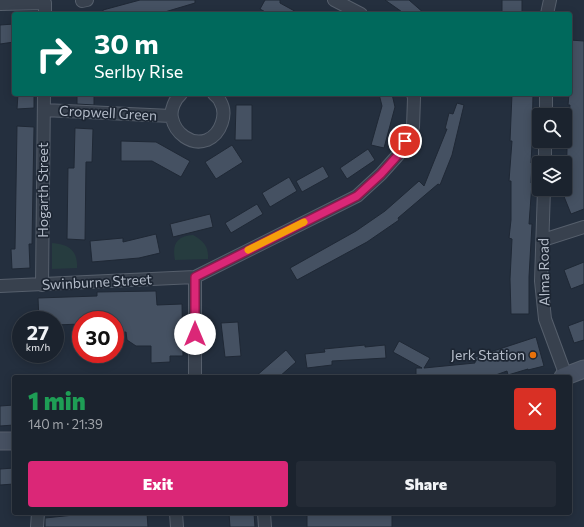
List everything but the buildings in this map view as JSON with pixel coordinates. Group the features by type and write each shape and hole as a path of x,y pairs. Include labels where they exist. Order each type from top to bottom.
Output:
{"main road":[{"path":"569,375 584,369"},
{"path":"0,441 12,440"}],"street":[{"path":"334,0 357,12"},
{"path":"547,12 550,0"},
{"path":"0,4 45,8"},
{"name":"Hogarth Street","path":"42,285 44,96"},
{"name":"Cropwell Green","path":"180,96 173,105 171,116 175,128 183,136 194,140 206,140 216,134 222,124 224,112 220,101 216,96"},
{"path":"195,375 195,277 357,196 381,174 398,155 413,127 414,96"},
{"path":"546,96 546,108"},
{"name":"Cropwell Green","path":"44,110 171,116"},
{"name":"Alma Road","path":"544,196 541,281 544,319 563,375"},
{"path":"543,240 584,227"},
{"name":"Swinburne Street","path":"0,286 195,277"},
{"path":"37,527 38,515"},
{"path":"176,515 177,527"},
{"path":"264,515 265,527"}],"green space":[{"path":"193,235 207,248 208,259 175,260 174,250 176,242 183,237"},
{"path":"52,243 68,247 74,253 77,268 52,269"}],"slow traffic":[{"path":"248,250 304,222"}],"place":[{"name":"Jerk Station","path":"533,355"}],"route":[{"path":"195,334 195,277 357,196 381,174 398,155 405,141"}]}
